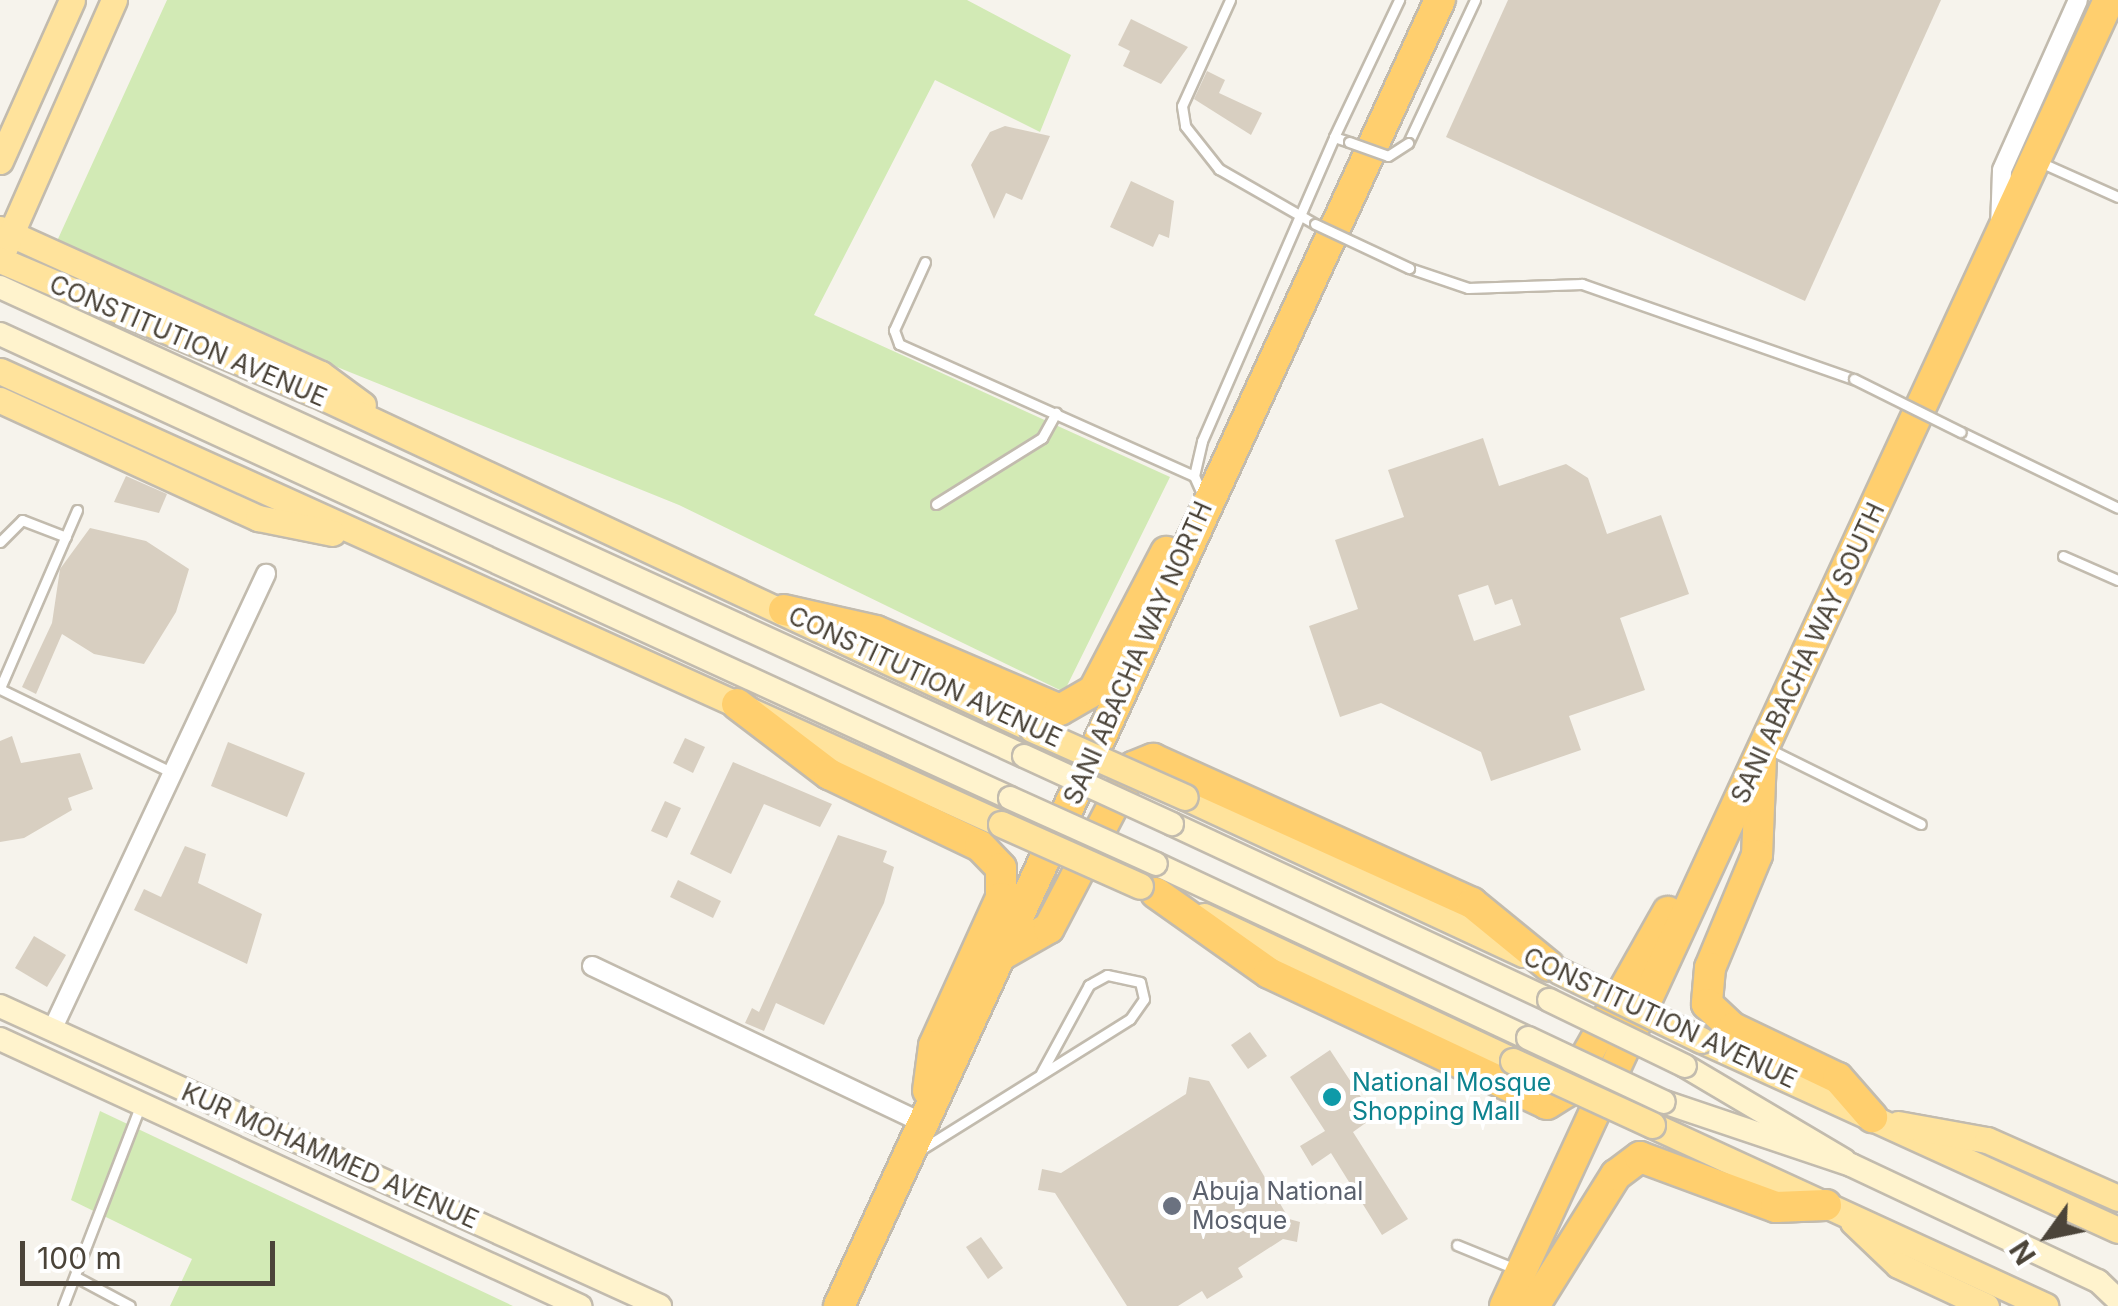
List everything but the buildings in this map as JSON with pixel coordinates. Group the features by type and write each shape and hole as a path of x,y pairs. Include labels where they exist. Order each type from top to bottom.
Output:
{"highway":[{"name":"SANI ABACHA WAY NORTH","path":"839,1306 1000,956 1199,501 1440,0"},
{"name":"SANI ABACHA WAY SOUTH","path":"1505,1306 2109,0"},
{"path":"784,610 1020,698 1071,708 1099,681 1160,560 1199,501"},
{"path":"738,704 980,846 1000,868 1001,898 934,1046 923,1124"},
{"path":"1762,749 1757,855 1710,968 1708,1004 1734,1028 1838,1078 1881,1121"},
{"path":"1000,956 1049,928 1133,766 1152,759 1472,903 1554,968"},
{"path":"1151,881 1269,973 1547,1104 1566,1092 1671,909 1699,886"},
{"path":"1534,1306 1616,1175 1640,1157 1776,1206 1836,1209"}],"main road":[{"path":"0,161 72,0"},
{"path":"3,246 114,0"},
{"name":"CONSTITUTION AVENUE","path":"3,246 317,384 394,430 784,610"},
{"name":"CONSTITUTION AVENUE","path":"0,286 900,696 1549,1000 1685,1066 1851,1165 2108,1282 2118,1300"},
{"name":"CONSTITUTION AVENUE","path":"0,334 1010,798 1151,881 1514,1061 1658,1113 1851,1165"},
{"path":"0,371 738,704"},
{"path":"0,400 258,518 377,542"},
{"name":"CONSTITUTION AVENUE","path":"905,656 1032,729 2118,1230"},
{"name":"CONSTITUTION AVENUE","path":"859,775 1151,881 1528,1038 1836,1209 2045,1306"},
{"name":"KUR MOHAMMED AVENUE","path":"0,1006 660,1306"},
{"name":"KUR MOHAMMED AVENUE","path":"0,1039 580,1306"},
{"path":"1881,1121 1950,1128 2118,1198"},
{"path":"1836,1209 1898,1265 1986,1306"}],"street":[{"path":"2000,235 2002,170 2078,0"},
{"path":"52,1030 266,574"},
{"path":"592,966 923,1124"}],"lane":[{"path":"1230,0 1182,106 1186,126 1219,169 1299,216 1409,268 1468,288 1582,284 1854,380 2118,508"},
{"path":"924,262 894,330 900,344 1056,413 1199,501 1299,216 1399,0"},
{"path":"1334,137 1388,156 1408,144 1475,0"},
{"path":"2035,160 2118,197"},
{"path":"936,504 1042,438 1056,413"},
{"path":"77,510 0,688 173,773"},
{"path":"0,542 22,520 66,538"},
{"path":"2063,556 2118,580"},
{"path":"1762,749 1921,824"},
{"path":"907,1158 1130,1019 1144,999 1140,982 1107,975 1089,985 1040,1074"},
{"path":"63,1306 146,1106"},
{"path":"1458,1245 1520,1271"},
{"path":"76,1277 130,1306"}],"green space":[{"path":"167,0 967,0 1071,55 1040,132 935,80 814,315 1170,477 1064,692 679,505 52,252"},
{"path":"100,1111 513,1306 170,1306 192,1259 71,1200"}],"place":[{"name":"National Mosque Shopping Mall","path":"1332,1097"},
{"name":"Abuja National Mosque","path":"1172,1206"}]}
